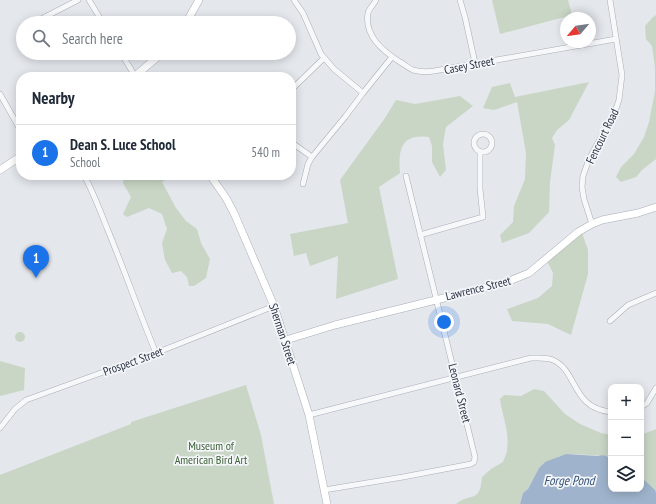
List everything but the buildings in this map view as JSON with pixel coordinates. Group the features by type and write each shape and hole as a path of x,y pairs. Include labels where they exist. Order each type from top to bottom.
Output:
{"main road":[{"path":"190,16 199,0"},
{"path":"141,72 154,60"},
{"path":"0,170 16,159"},
{"name":"Sherman Street","path":"213,180 234,213 274,306 286,340 309,415 327,504"},
{"name":"Lawrence Street","path":"286,340 335,325 519,278 529,273 578,232 592,224 602,220 638,213 656,207"}],"street":[{"path":"47,16 78,0"},
{"path":"89,0 99,16"},
{"path":"294,0 303,13 324,58 334,69 363,93"},
{"name":"Casey Street","path":"376,0 368,12 371,36 378,45 392,57 412,70 422,72 434,72 475,63 616,39"},
{"path":"460,0 475,63"},
{"name":"Fencourt Road","path":"592,224 584,199 582,187 583,176 589,159 614,114 619,100 622,75 610,0"},
{"path":"304,184 308,164 312,157 346,117 392,57"},
{"path":"296,85 324,58"},
{"path":"125,60 132,72"},
{"path":"0,94 16,122"},
{"path":"296,146 312,157"},
{"path":"420,235 483,218 480,189 480,152"},
{"name":"Leonard Street","path":"324,490 403,477 471,464 474,462 475,457 406,176"},
{"path":"86,180 156,353"},
{"path":"610,321 628,305 656,293"},
{"name":"Prospect Street","path":"0,428 15,408 26,400 156,353 274,306"},
{"path":"309,415 531,358 548,358 554,360 562,367 577,390 589,404 597,409 608,411"},
{"path":"644,405 650,399 656,388"}],"green space":[{"path":"492,0 568,0 571,12 560,12 560,18 500,34"},
{"path":"656,15 656,159 636,177 621,182 616,177 621,167 634,154 644,137 649,122 655,91 655,67 652,46 646,39 645,26"},
{"path":"589,82 569,120 557,130 552,138 555,145 550,182 549,212 529,233 502,243 500,235 513,222 514,206 525,179 526,153 517,102 494,110 483,108 492,87 510,83 515,97"},
{"path":"460,96 473,106 446,127 443,144 446,170 440,177 432,162 432,146 429,137 420,136 412,138 403,145 400,157 400,173 379,187 398,279 336,299 338,256 310,266 306,253 294,256 290,234 348,223 340,180 385,118 396,100 415,104"},
{"path":"123,180 165,180 162,182 176,208 186,221 197,229 201,243 210,259 206,278 194,286 189,286 187,277 181,271 172,273 165,260 162,243 167,229 162,214 149,208 127,217 123,214 131,197 123,183"},
{"path":"581,230 588,250 588,274 571,335 548,324 512,321 507,309 538,298 552,286 553,273 546,259"},
{"path":"18,332 22,332 24,333 24,341 18,342 15,339 15,335"},
{"path":"0,361 25,368 24,390 0,396"},
{"name":"Museum of American Bird Art","path":"246,385 261,435 274,504 0,504 0,475 131,424 131,422"},
{"path":"534,389 544,391 565,414 580,424 608,434 608,457 573,454 560,456 549,462 545,462 539,468 528,489 523,493 520,504 456,504 477,494 481,485 482,477 491,469 503,462 508,444 500,399 504,395 521,396"},
{"path":"656,429 656,493 644,480 644,434"}],"water":[{"name":"Forge Pond","path":"566,454 603,455 608,457 608,492 644,492 644,480 655,490 656,504 520,504 523,493 528,489 539,468 545,462"}],"place":[{"name":"Dean S. Luce School","path":"36,278"}]}
